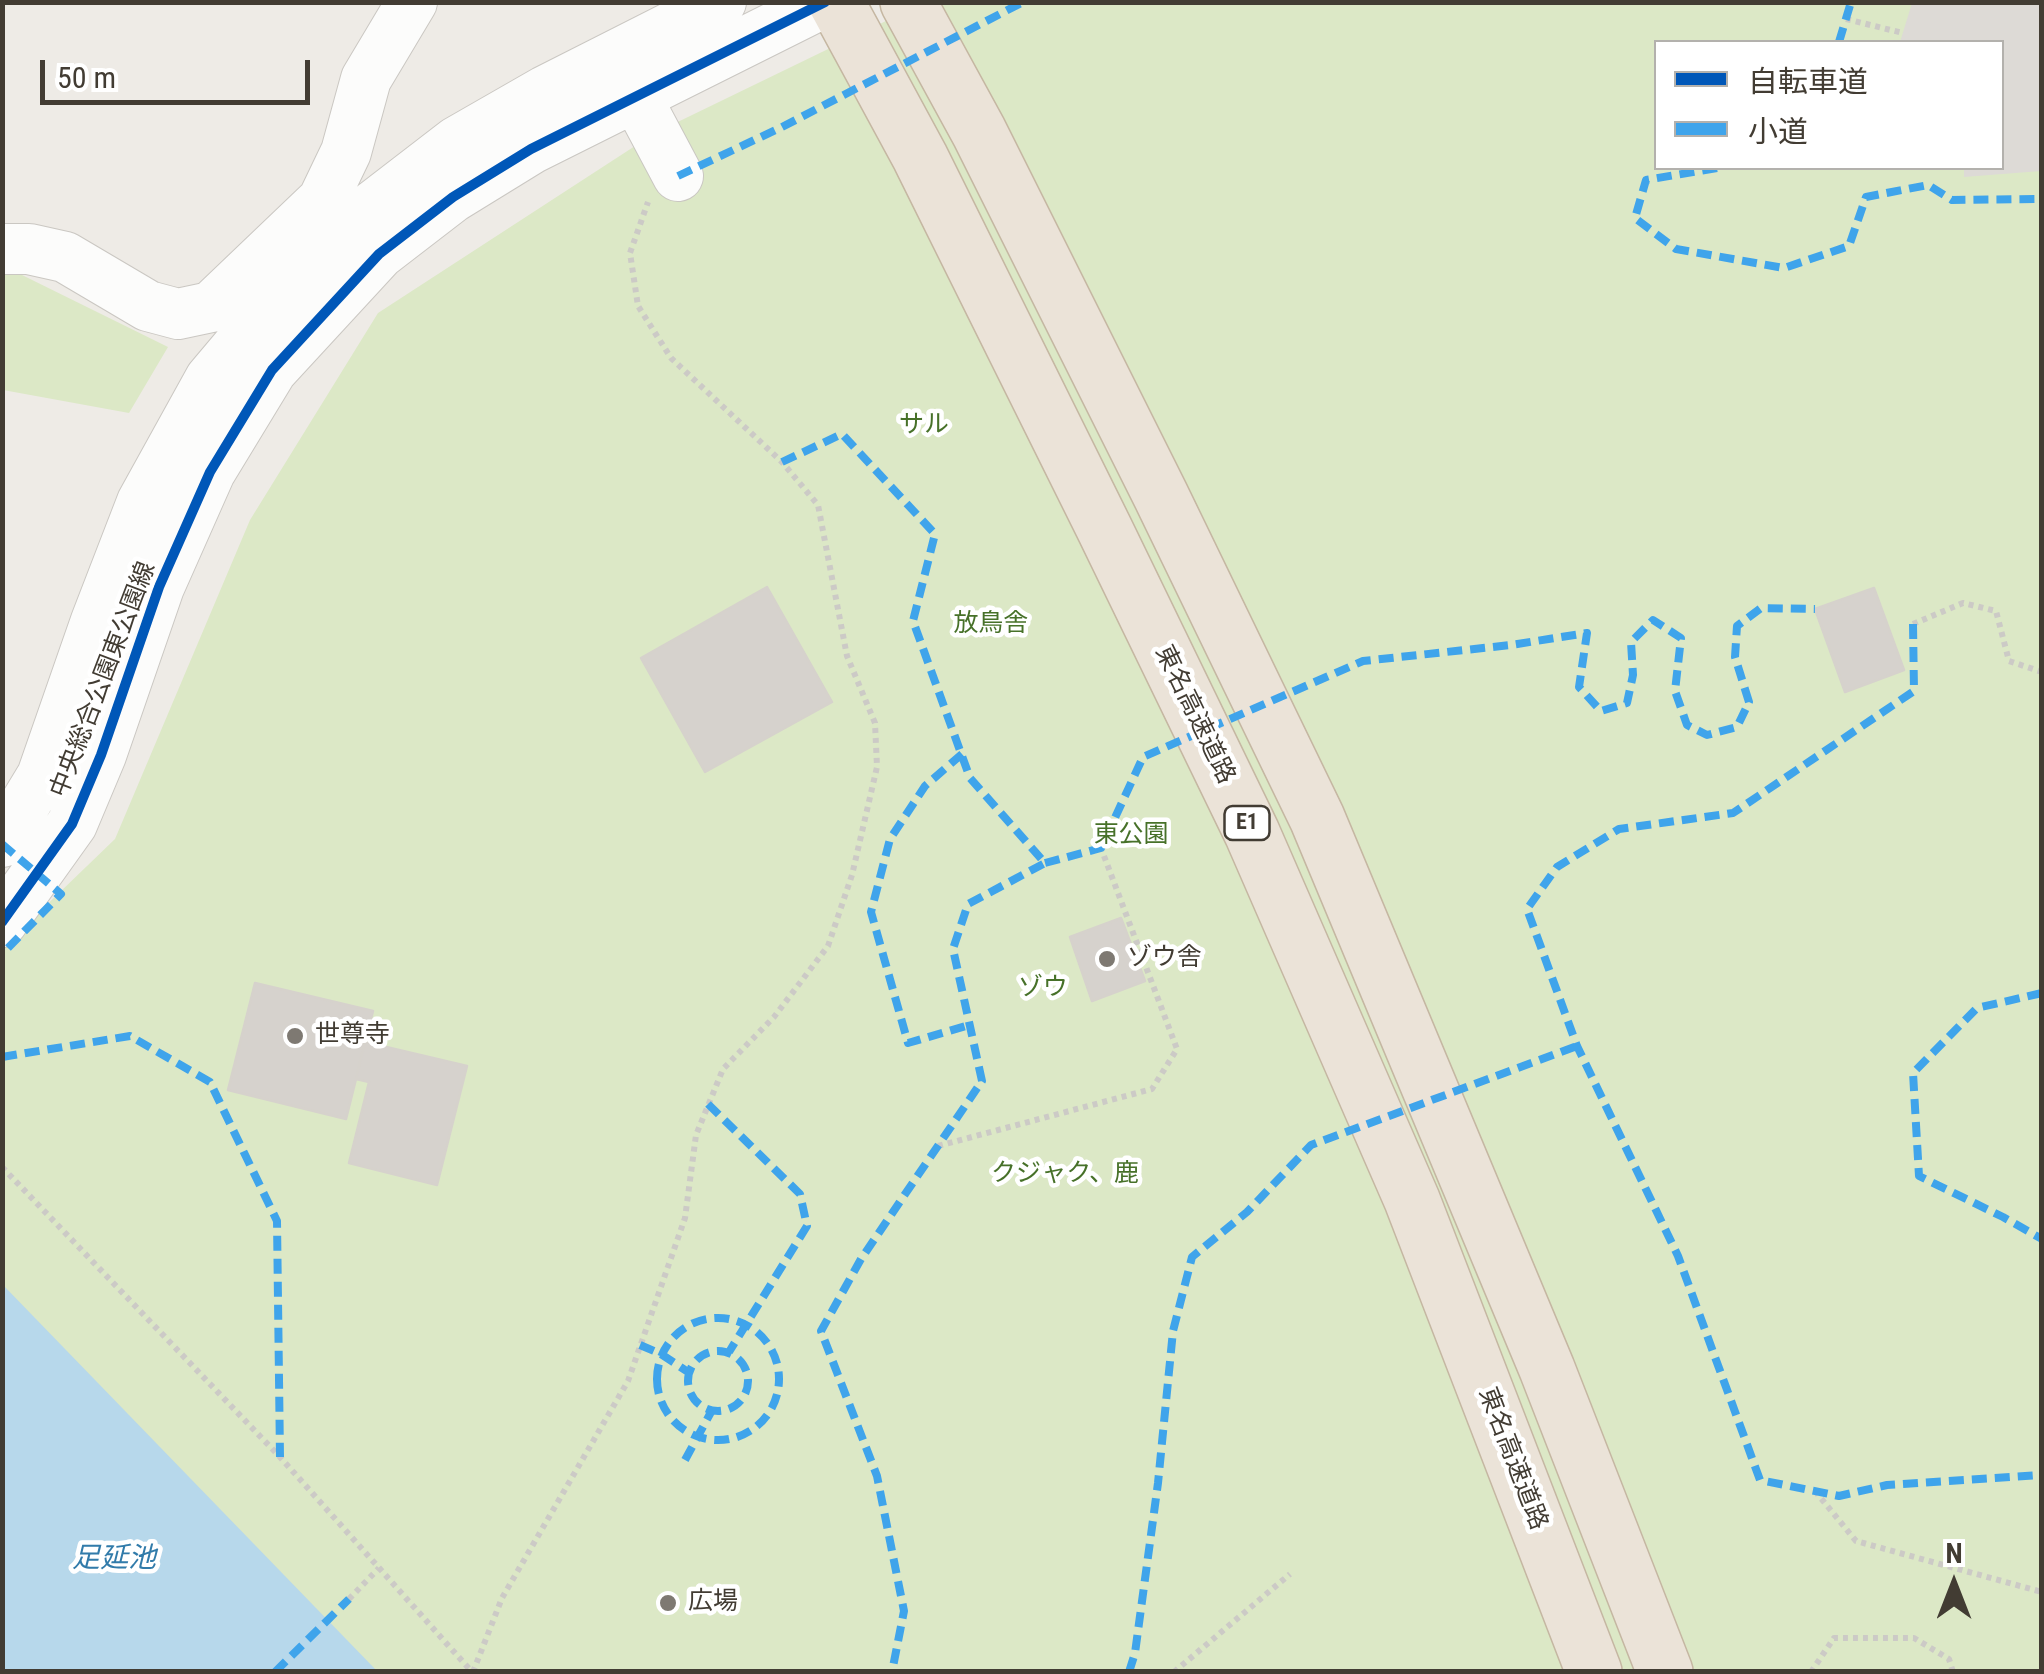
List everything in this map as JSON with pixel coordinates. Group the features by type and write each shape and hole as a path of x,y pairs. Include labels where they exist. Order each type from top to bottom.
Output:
{"highway":[{"name":"東名高速道路","path":"836,2 920,157 1252,833 1412,1200 1594,1672"},
{"name":"E1","path":"908,2 979,132 1317,818 1547,1368 1665,1672"}],"street":[{"path":"2,248 65,257 148,306 178,314 211,308 323,200 346,152 366,79 412,2"},
{"path":"675,52 722,2"},
{"path":"2,842 42,776 142,502 210,378 274,302 344,229 456,142 546,92 825,2"},
{"name":"中央総合公園東公園線","path":"2,922 72,824 101,755 166,570 210,472 272,370 380,254 453,197 531,149 636,98 675,52"},
{"path":"636,98 678,176"}],"path":[{"path":"1846,19 1903,33"},
{"path":"2,1167 280,1457 473,1672 502,1598 628,1381 685,1218 696,1135 723,1070 774,1018 828,946 852,875 877,767 875,722 847,656 818,505 782,462 671,358 638,306 630,253 651,196 678,176"},
{"path":"1913,624 1963,604 1996,611 2008,661 2042,672"},
{"path":"938,1146 1152,1089 1177,1048 1101,848"},
{"path":"1815,1491 1856,1541 2042,1592"},
{"path":"349,1600 380,1568"},
{"path":"1174,1672 1290,1574"},
{"path":"1810,1672 1834,1638 1914,1638 1950,1659 1954,1672"}],"green space":[{"name":"東公園","path":"923,3 2041,3 2041,1671 3,1672 3,947 115,839 250,520 378,313 655,133"},
{"path":"20,274 168,347 129,413 3,390 3,275"}],"shaded area":[{"path":"1912,3 2041,3 2041,171 1964,177 1964,170 2004,170 2004,40 1901,40"}],"water":[{"name":"足延池","path":"3,1285 377,1671 3,1671"}],"building":[{"path":"767,587 832,702 705,772 641,658"},
{"path":"1874,588 1904,670 1845,692 1815,609"},
{"name":"ゾウ舎","path":"1121,918 1145,981 1092,1001 1070,937"},
{"path":"255,983 373,1011 346,1119 228,1090"},
{"path":"365,1042 467,1066 437,1185 349,1163 369,1082 356,1079"}],"marked path":[{"path":"678,176 782,127 1023,2"},
{"path":"1840,40 1851,2"},
{"path":"1705,170 1646,180 1635,218 1676,249 1784,268 1849,246 1866,197 1928,185 1952,200 2042,199"},
{"path":"782,462 842,434 935,534 913,621 970,778 1045,863 968,904 953,949 982,1081 861,1259 821,1331 877,1476 904,1611 892,1672"},
{"path":"1045,863 1101,848 1143,757 1363,661 1587,633 1579,687 1601,711 1627,703 1633,675 1631,642 1653,620 1681,638 1675,691 1687,725 1707,735 1737,727 1749,702 1735,657 1737,626 1761,608 1815,609"},
{"path":"1913,624 1914,691 1733,813 1619,829 1557,867 1527,909 1577,1046 1678,1256 1760,1480 1839,1496 1887,1485 2042,1475"},
{"path":"962,754 925,786 890,839 871,912 908,1043 969,1025"},
{"path":"2,844 61,894 2,954"},
{"path":"2042,993 1977,1008 1913,1073 1919,1176 2042,1239"},
{"path":"2,1057 130,1036 210,1082 277,1221 280,1457"},
{"path":"1129,1672 1135,1653 1158,1483 1173,1331 1192,1257 1247,1212 1311,1145 1577,1046"},
{"path":"708,1104 800,1194 807,1226 729,1352"},
{"path":"718,1318 741,1322 761,1336 775,1356 779,1379 775,1402 761,1422 741,1436 718,1440 695,1436 675,1422 661,1402 657,1379 661,1356 675,1336 695,1322 718,1318"},
{"path":"640,1345 688,1372"},
{"path":"718,1351 739,1360 748,1381 739,1402 718,1411 697,1402 688,1381 697,1360 718,1351"},
{"path":"685,1460 711,1412"},
{"path":"275,1672 349,1599"}],"cycle path":[{"path":"2,922 72,824 101,755 159,587 210,472 272,370 379,254 453,197 531,149 825,2"}],"place":[{"name":"ゾウ舎","path":"1107,959"},
{"name":"世尊寺","path":"295,1036"},
{"name":"広場","path":"668,1603"}],"park label":[{"name":"サル","path":"924,426"},
{"name":"放鳥舎","path":"991,625"},
{"name":"ゾウ","path":"1043,989"},
{"name":"クジャク、鹿","path":"1065,1175"}]}
